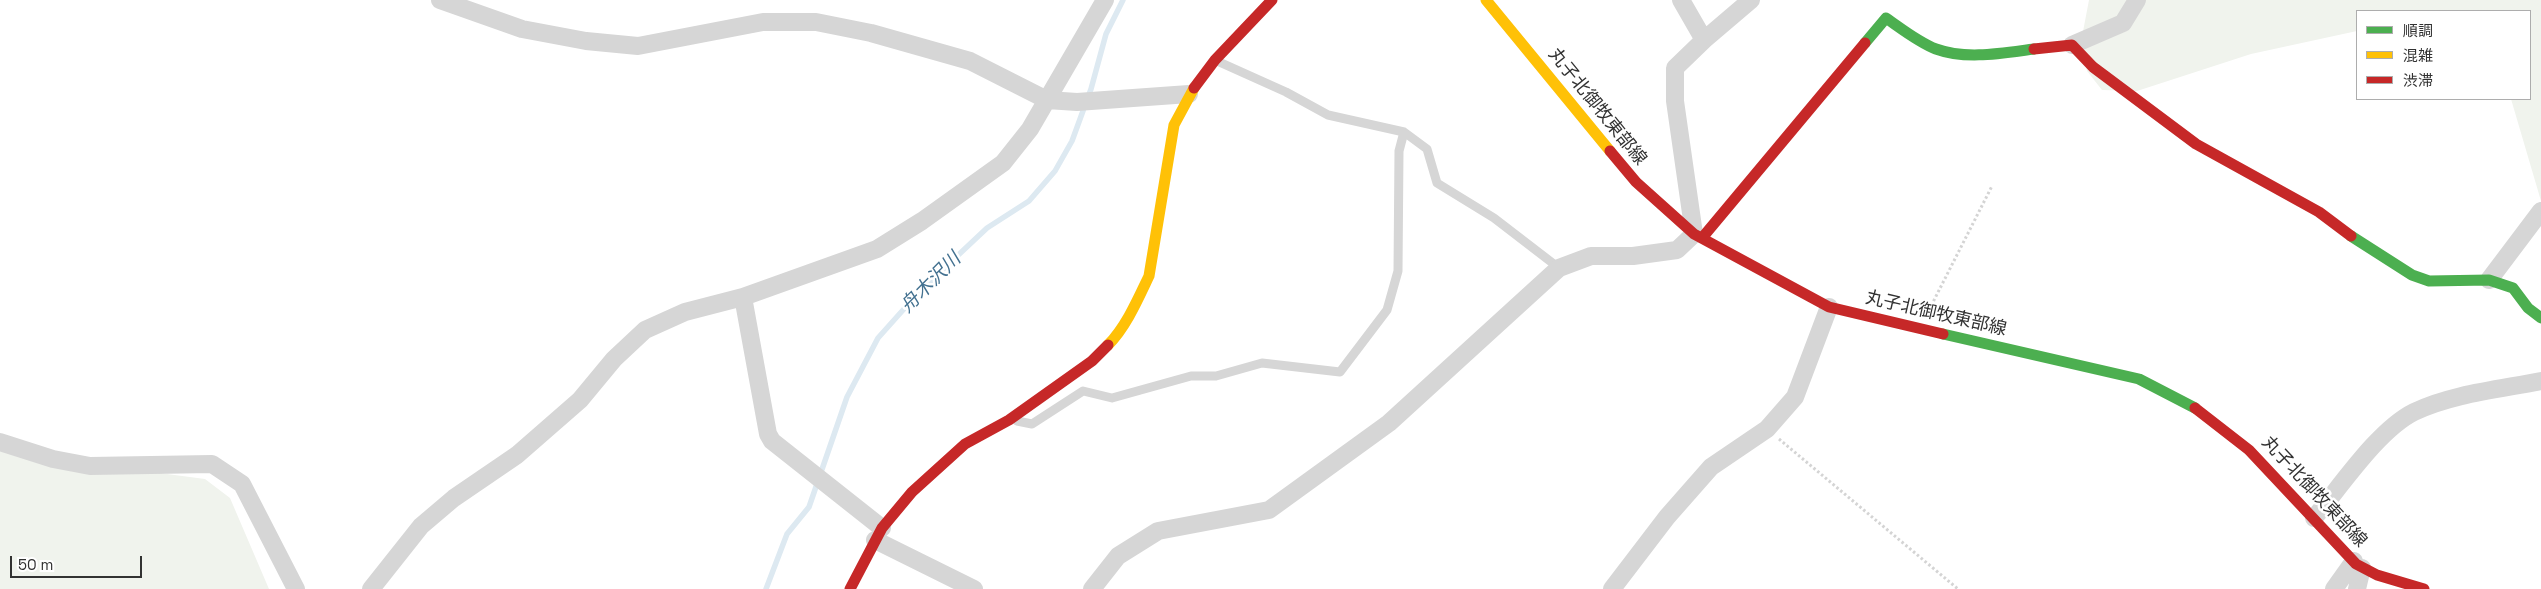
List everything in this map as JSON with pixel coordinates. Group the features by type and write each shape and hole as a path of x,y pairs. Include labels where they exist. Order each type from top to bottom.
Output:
{"street":[{"path":"440,0 522,29 586,41 638,46 763,22 816,22 871,33 970,60 1047,100 1077,102 1189,94"},
{"path":"371,589 421,526 454,498 517,455 580,400 614,359 645,330 684,312 743,296 878,250 1003,163 1030,129 1105,0"},
{"path":"850,589 879,534 912,492 941,463 965,444 1009,420 1092,361 1114,339 1140,296 1149,276 1174,125 1189,94 1215,60 1272,0"},
{"name":"丸子北御牧東部線","path":"1486,0 1636,182 1698,236 1829,307 2139,379 2166,390 2208,414 2240,440 2263,461 2358,565 2424,589"},
{"path":"1681,0 1704,40"},
{"path":"1698,236 1675,101 1675,68 1704,40 1751,0"},
{"path":"1092,589 1118,556 1158,531 1269,510 1389,423 1559,268 1591,256 1633,256 1677,250 1698,236 1886,18 1926,45 1945,52 1966,54 2072,45 2123,23 2137,0"},
{"path":"2072,45 2093,67 2196,144 2319,212 2365,246 2412,275 2429,281 2489,280 2513,288 2528,308 2541,318"},
{"path":"2489,280 2541,211"},
{"path":"743,296 768,434 772,441 879,534 974,589"},
{"path":"1612,589 1666,517 1711,467 1767,429 1794,397 1829,307"},
{"path":"2314,518 2388,431 2414,412 2461,397 2541,381"},
{"path":"0,442 52,459 90,466 212,464 242,484 296,589"},
{"path":"2334,589 2358,565"},
{"path":"2357,589 2358,565"}],"lane":[{"path":"1215,60 1286,92 1328,115 1404,132 1427,149 1437,183 1494,218 1559,268"},
{"path":"1009,420 1032,424 1083,391 1112,398 1191,376 1216,376 1262,363 1340,372 1387,310 1398,271 1399,151 1404,132"}],"path":[{"path":"1920,328 1992,186"},
{"path":"1767,429 1958,589"}],"shaded area":[{"path":"2089,0 2541,0 2541,201 2511,100 2531,100 2531,10 2356,10 2356,31 2251,54 2137,91 2102,90 2087,71 2081,42"},
{"path":"0,449 53,459 205,479 230,498 269,589 0,589"}],"waterway":[{"name":"舟木沢川","path":"766,589 787,534 809,507 847,397 878,338 920,291 987,228 1029,201 1055,171 1072,141 1091,89 1106,34 1123,0"}],"traffic: fast":[{"path":"1865,43 1886,18 1923,43 1948,52 1985,55 2034,49"},
{"path":"2351,236 2412,275 2429,281 2489,280 2513,288 2528,308 2541,318"},
{"path":"1943,334 2139,379 2195,408"}],"traffic: slow":[{"path":"1486,0 1610,151"},
{"path":"1108,345 1126,321 1149,276 1174,125 1194,88"}],"traffic: jam":[{"path":"1194,88 1215,60 1272,0"},
{"path":"1702,238 1865,43"},
{"path":"2034,49 2072,45 2093,67 2196,144 2319,212 2351,236"},
{"path":"1610,151 1636,182 1694,234 1829,307 1943,334"},
{"path":"850,589 882,528 912,492 965,444 1009,420 1092,361 1108,345"},
{"path":"2195,408 2249,450 2356,564 2377,575 2424,589"}]}
